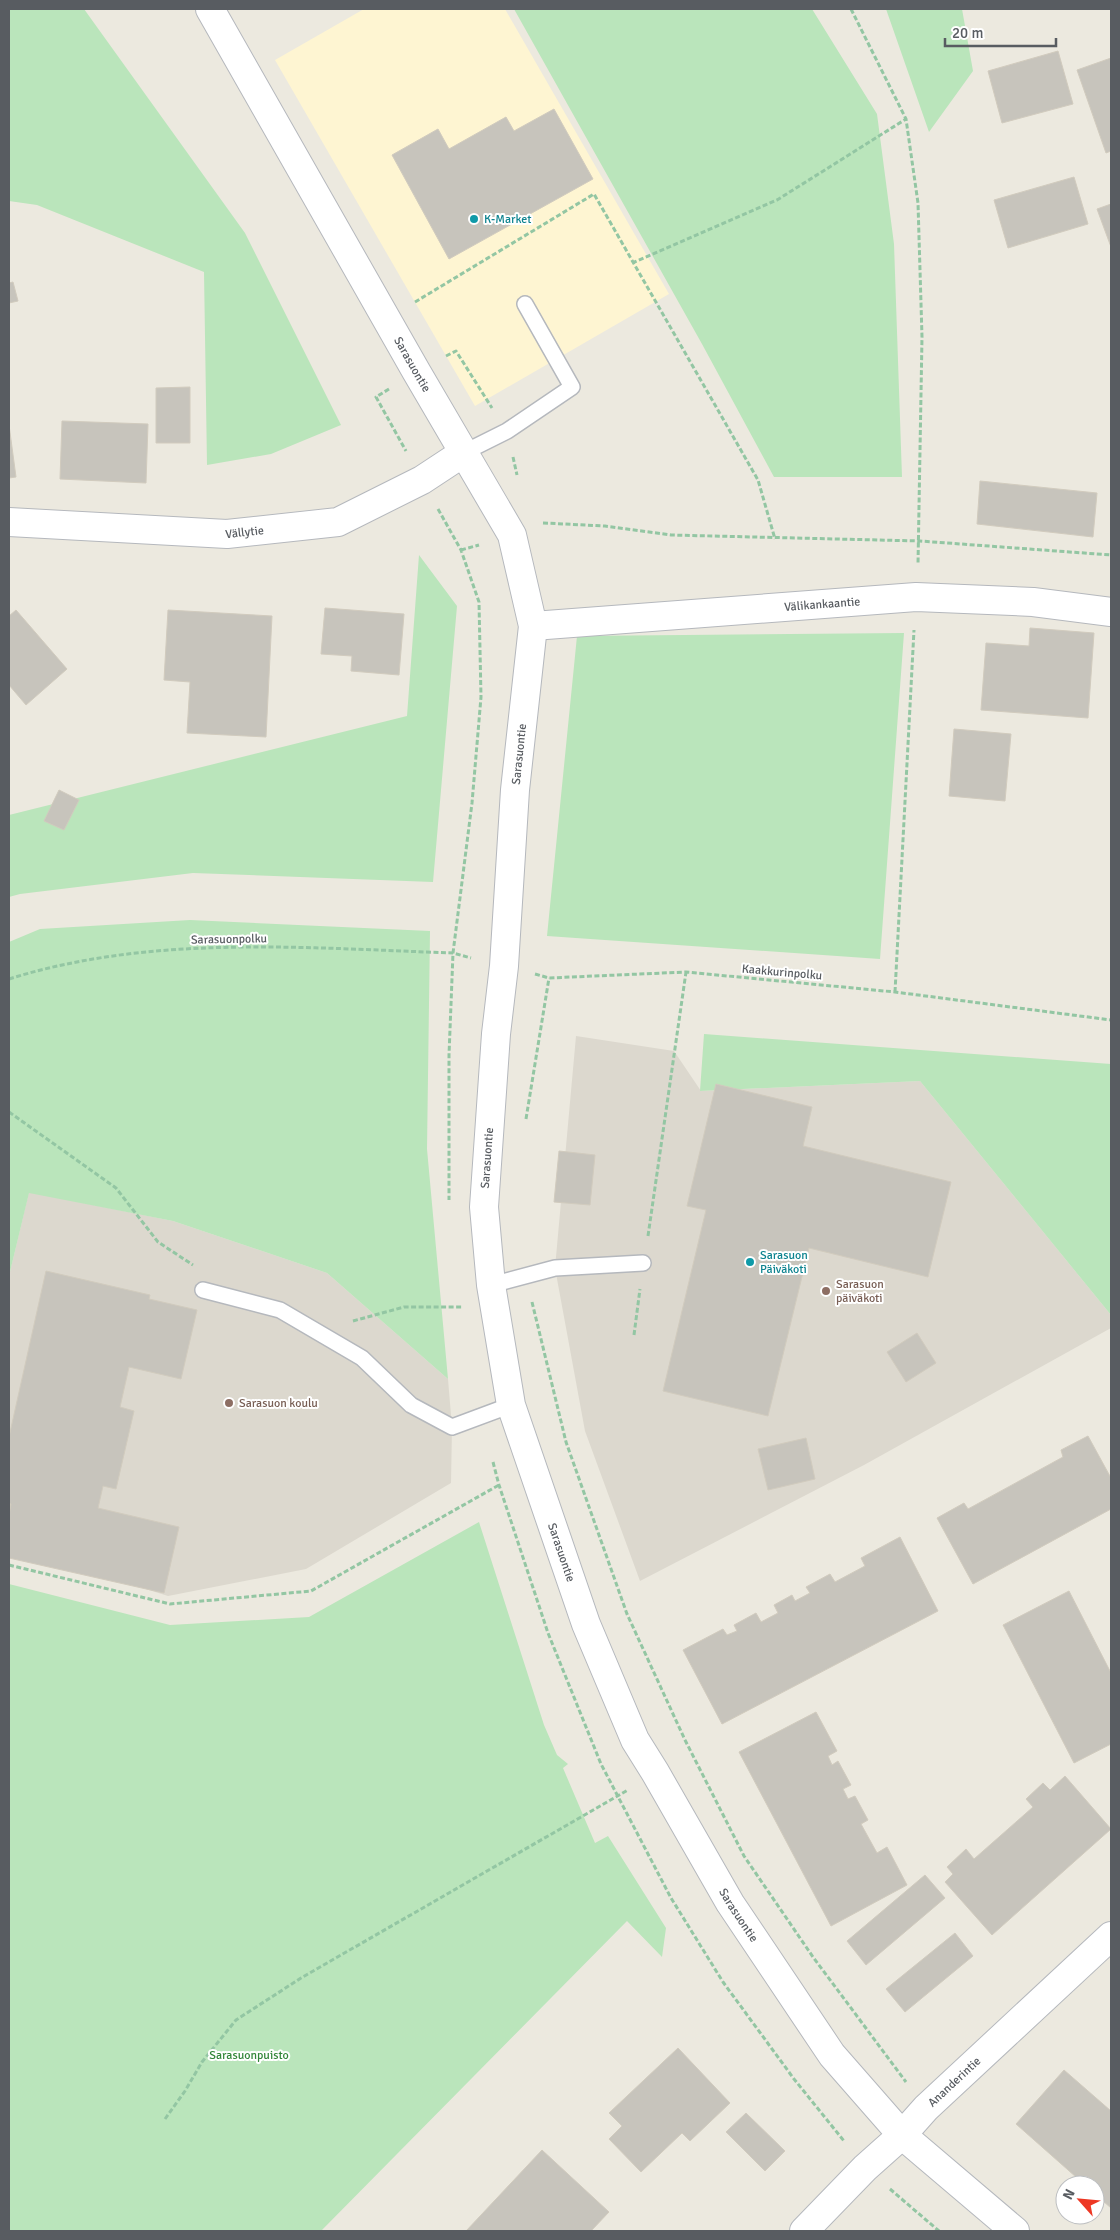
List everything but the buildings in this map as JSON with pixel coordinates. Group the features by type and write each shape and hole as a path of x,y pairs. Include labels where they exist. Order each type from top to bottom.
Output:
{"street":[{"name":"Sarasuontie","path":"210,9 463,453 512,535 533,626 515,790 504,966 496,1034 484,1208 491,1285 511,1405 586,1624 635,1740 656,1772 730,1903 832,2055 902,2135 1015,2231"},
{"name":"Vällytie","path":"9,522 227,534 338,522 422,480 463,453"},
{"name":"Välikankaantie","path":"533,626 916,597 1033,602 1111,612"},
{"name":"Ananderintie","path":"804,2231 865,2168 902,2135 926,2108 1111,1936"}],"lane":[{"path":"463,453 507,431 572,387 525,304"},
{"path":"491,1285 555,1268 643,1263"},
{"path":"203,1290 280,1310 362,1358 411,1405 452,1427 511,1405"}],"path":[{"path":"851,9 906,118 918,203 922,337 920,541 895,992"},
{"path":"632,263 777,200 906,118"},
{"path":"407,307 594,194 758,480 776,539"},
{"path":"422,480 461,550 479,602 481,697 472,803 453,954"},
{"path":"461,550 512,535 528,520 552,525 605,526 671,535 920,541 1111,555"},
{"name":"Sarasuonpolku","path":"9,979 40,969 155,950 262,947 453,954"},
{"name":"Kaakkurinpolku","path":"453,954 549,978 686,972 895,992 1111,1020"},
{"path":"634,1335 686,972"},
{"path":"526,1120 549,978"},
{"path":"9,1112 116,1188 158,1242 199,1269"},
{"path":"526,1275 566,1442 627,1614 686,1740 744,1856 813,1957 926,2108"},
{"path":"316,1331 404,1306 465,1307"},
{"path":"9,1565 170,1604 311,1591 498,1485"},
{"path":"165,2119 185,2092 202,2062 236,2020 301,1978 618,1796 656,1772"}],"shaded area":[{"path":"364,9 505,9 669,294 475,406 275,60"},
{"name":"Sarasuon päiväkoti","path":"576,1036 674,1051 701,1091 920,1081 1111,1315 1111,1328 864,1465 640,1581 585,1431 555,1268"},
{"name":"Sarasuon koulu","path":"29,1192 173,1221 327,1273 448,1379 452,1427 451,1483 306,1569 168,1596 9,1546 9,1276"}],"green space":[{"path":"84,9 245,233 341,425 271,454 207,465 204,272 37,205 9,201 9,10"},
{"path":"514,9 812,9 877,114 894,244 902,477 774,477 702,344"},
{"path":"886,9 962,9 973,71 929,132"},
{"path":"419,555 457,606 433,882 193,873 20,894 9,897 9,815 407,716"},
{"path":"904,633 880,959 547,936 577,636"},
{"path":"190,920 430,931 427,1149 448,1379 327,1273 173,1221 29,1193 9,1276 9,942 40,929"},
{"path":"704,1034 1111,1064 1111,1315 920,1081 700,1091"},
{"name":"Sarasuonpuisto","path":"479,1522 544,1725 557,1755 568,1764 563,1768 595,1843 608,1836 666,1928 662,1957 627,1921 321,2231 9,2231 9,1584 170,1625 309,1617"}],"place":[{"name":"K-Market","path":"474,219"},
{"name":"Sarasuon Päiväkoti","path":"750,1262"},
{"name":"Sarasuon päiväkoti","path":"826,1291"},
{"name":"Sarasuon koulu","path":"229,1403"}]}
